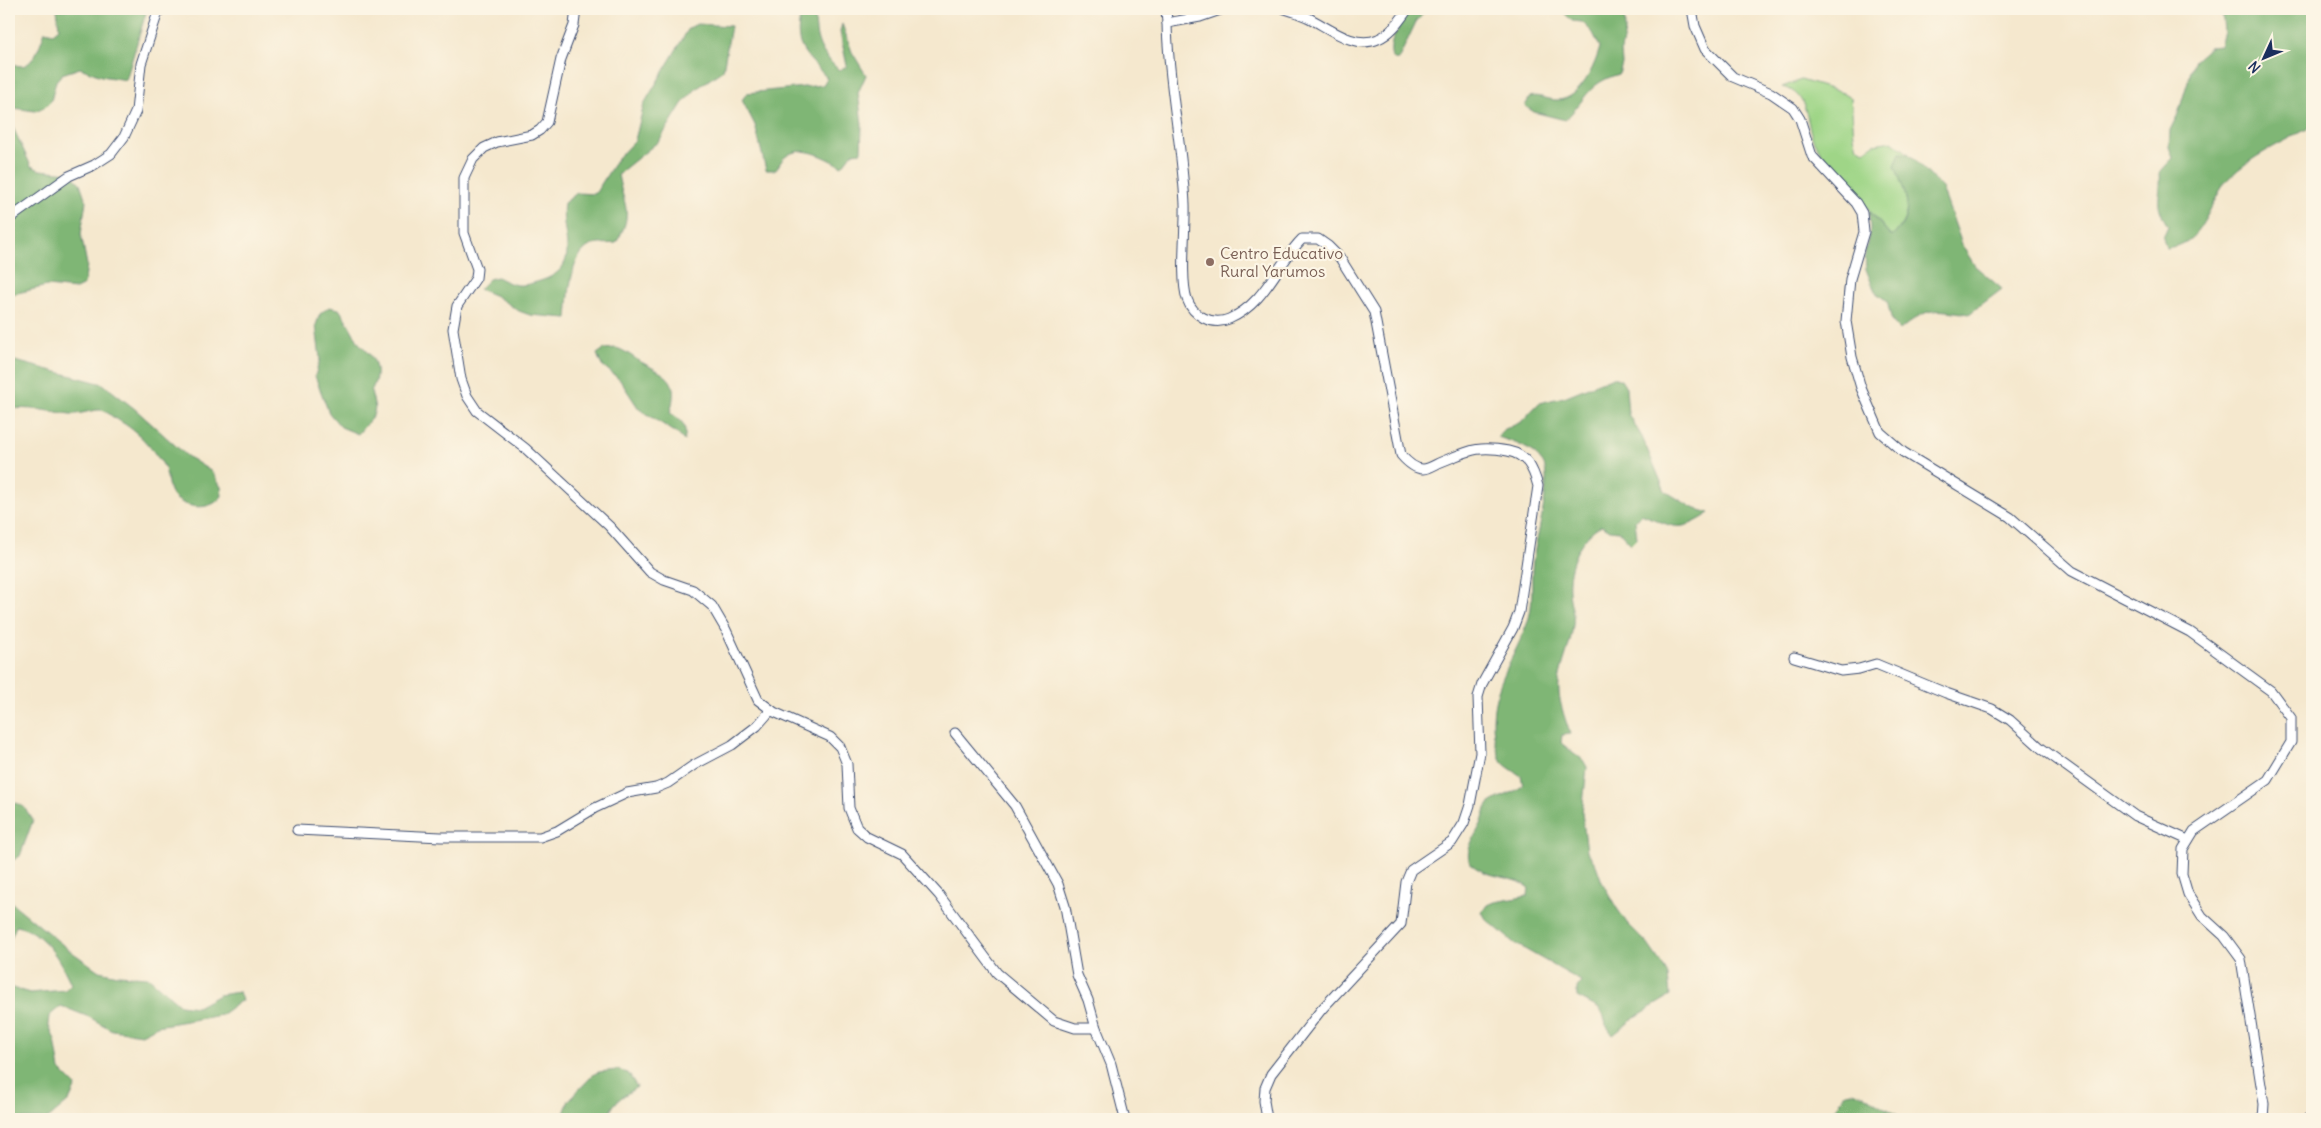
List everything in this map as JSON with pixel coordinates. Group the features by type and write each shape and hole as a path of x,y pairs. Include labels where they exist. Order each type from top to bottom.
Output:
{"street":[{"path":"9,219 69,176 94,165 111,154 124,137 136,111 142,64 159,9"},
{"path":"576,9 574,25 561,59 547,122 532,135 497,142 484,148 473,159 464,178 464,233 477,269 476,278 457,306 453,318 453,329 461,379 467,396 477,411 512,437 592,510 650,572 664,580 693,590 712,606 726,630 755,695 771,710 830,737 840,747 847,764 849,808 857,828 866,837 902,854 939,895 997,973 1054,1021 1075,1028 1096,1028"},
{"path":"1166,9 1185,204 1187,298 1196,314 1210,321 1228,319 1268,286 1290,250 1302,239 1318,239 1340,258 1374,312 1401,455 1410,465 1423,469 1475,448 1488,447 1515,453 1526,460 1534,470 1538,486 1519,612 1513,628 1482,684 1478,697 1480,753 1470,805 1464,823 1452,842 1411,870 1406,882 1402,924 1321,1010 1271,1074 1265,1088 1264,1101 1267,1119"},
{"path":"1167,23 1200,17 1223,9"},
{"path":"1285,9 1306,16 1350,40 1366,42 1379,39 1392,29 1408,9"},
{"path":"1692,9 1694,26 1705,49 1732,77 1771,93 1793,108 1800,119 1812,156 1856,203 1862,212 1864,232 1850,279 1846,321 1852,357 1861,388 1880,432 1903,452 2010,517 2072,571 2190,632 2270,691 2291,718 2291,742 2268,780 2194,831 2182,850 2182,874 2188,894 2202,916 2224,936 2241,959 2264,1104 2263,1119"},
{"path":"1794,657 1841,671 1876,664 1946,693 1992,709 2010,720 2041,748 2135,816 2188,840"},
{"path":"297,830 441,837 540,837 557,831 595,808 627,793 656,788 668,783 694,765 732,745 757,726 771,710"},
{"path":"956,733 1015,806 1052,872 1065,906 1074,962 1096,1028 1111,1064 1125,1119"},
{"path":"2307,1119 2312,1116"}],"green space":[{"path":"57,9 147,9 126,80 101,76 80,68 62,74 56,81 51,101 45,107 35,111 13,108 9,114 9,61 23,66 33,58 45,31 53,33 59,28"},
{"path":"802,9 815,9 819,42 826,56 839,70 847,66 840,32 842,24 852,52 866,75 858,93 862,124 861,152 852,153 842,166 814,153 799,151 785,157 776,170 766,170 755,125 742,100 747,93 823,85 827,78 806,54 799,40 798,32"},
{"path":"1397,9 1427,9 1416,22 1398,60 1392,58 1391,51 1393,40 1398,30"},
{"path":"1560,9 1624,9 1625,31 1621,50 1622,64 1619,74 1593,87 1565,120 1534,112 1525,106 1530,97 1537,96 1557,100 1565,99 1573,94 1585,81 1598,55 1600,47 1593,33 1582,22 1572,21"},
{"path":"2222,9 2255,9 2260,11 2271,9 2312,9 2312,124 2307,129 2266,151 2238,170 2223,185 2198,231 2182,244 2166,248 2163,237 2168,226 2159,205 2160,172 2173,158 2169,147 2170,130 2178,114 2194,61 2211,46 2220,45 2224,32"},
{"path":"697,24 731,26 723,70 696,89 682,104 659,141 618,174 626,209 625,224 616,243 590,246 583,251 578,259 571,279 567,318 530,315 479,289 489,279 497,277 518,285 533,283 554,275 562,267 566,259 567,249 563,215 564,203 577,193 595,194 617,159 635,140 644,104 689,28"},
{"path":"1801,80 1843,93 1851,98 1854,136 1857,147 1864,151 1874,144 1892,141 1909,154 1900,154 1895,166 1903,185 1907,203 1904,219 1892,237 1816,146 1805,109 1798,95 1782,87"},
{"path":"9,119 31,166 40,170 69,173 80,183 86,201 81,234 87,265 84,285 76,289 47,286 9,295"},
{"path":"1900,153 1909,154 1942,188 1963,247 1975,266 2002,289 1969,314 1932,311 1918,317 1900,330 1892,321 1887,301 1875,292 1866,269 1865,253 1870,230 1869,211 1892,237 1904,220 1907,203 1895,166"},
{"path":"329,307 339,309 359,343 371,356 375,365 376,375 371,391 375,408 373,416 358,434 341,427 329,413 315,376 320,359 316,325 320,314"},
{"path":"616,348 660,372 670,381 673,386 673,402 670,413 683,424 685,431 684,441 678,434 639,409 620,380 601,364 597,354 604,349"},
{"path":"9,357 15,361 103,384 135,409 187,456 212,472 221,487 222,496 212,504 199,507 180,502 172,495 164,467 151,448 129,427 104,411 96,410 74,414 32,409 9,409"},
{"path":"1613,377 1621,380 1626,388 1628,414 1642,437 1665,491 1693,508 1710,513 1699,520 1683,526 1669,525 1641,514 1635,521 1637,538 1631,544 1619,531 1610,530 1602,525 1587,536 1581,544 1570,572 1569,590 1573,625 1560,674 1559,694 1570,734 1562,735 1561,743 1583,760 1587,767 1582,813 1587,851 1596,865 1602,882 1616,907 1627,923 1647,943 1665,969 1668,976 1670,996 1637,1016 1613,1035 1606,1025 1600,1009 1577,997 1577,988 1581,981 1514,943 1486,919 1482,912 1487,905 1528,896 1529,887 1517,881 1478,869 1472,864 1468,853 1489,804 1523,785 1521,776 1505,765 1500,757 1493,728 1494,712 1501,682 1521,639 1529,616 1532,600 1533,560 1543,510 1546,482 1546,471 1543,463 1534,453 1523,446 1498,437 1503,430 1521,422 1539,403 1564,397"},
{"path":"16,803 24,807 33,820 20,856 9,863 9,805"},
{"path":"9,896 12,903 69,950 99,971 118,975 148,977 180,1005 197,1007 219,995 239,992 242,1000 221,1015 157,1026 142,1034 112,1030 89,1017 61,1006 49,1016 48,1024 55,1040 60,1070 76,1086 69,1101 48,1119 9,1119 9,987 30,993 65,990 71,984 50,948 35,934 16,926 9,943"},
{"path":"617,1070 628,1073 637,1087 615,1104 609,1119 562,1119 569,1100 594,1074"},
{"path":"1854,1092 1864,1095 1904,1119 1829,1119 1845,1093"}],"waterway":[{"path":"2312,1097 2309,1110 2312,1113"}],"place":[{"name":"Centro Educativo Rural Yarumos","path":"1210,262"}]}
